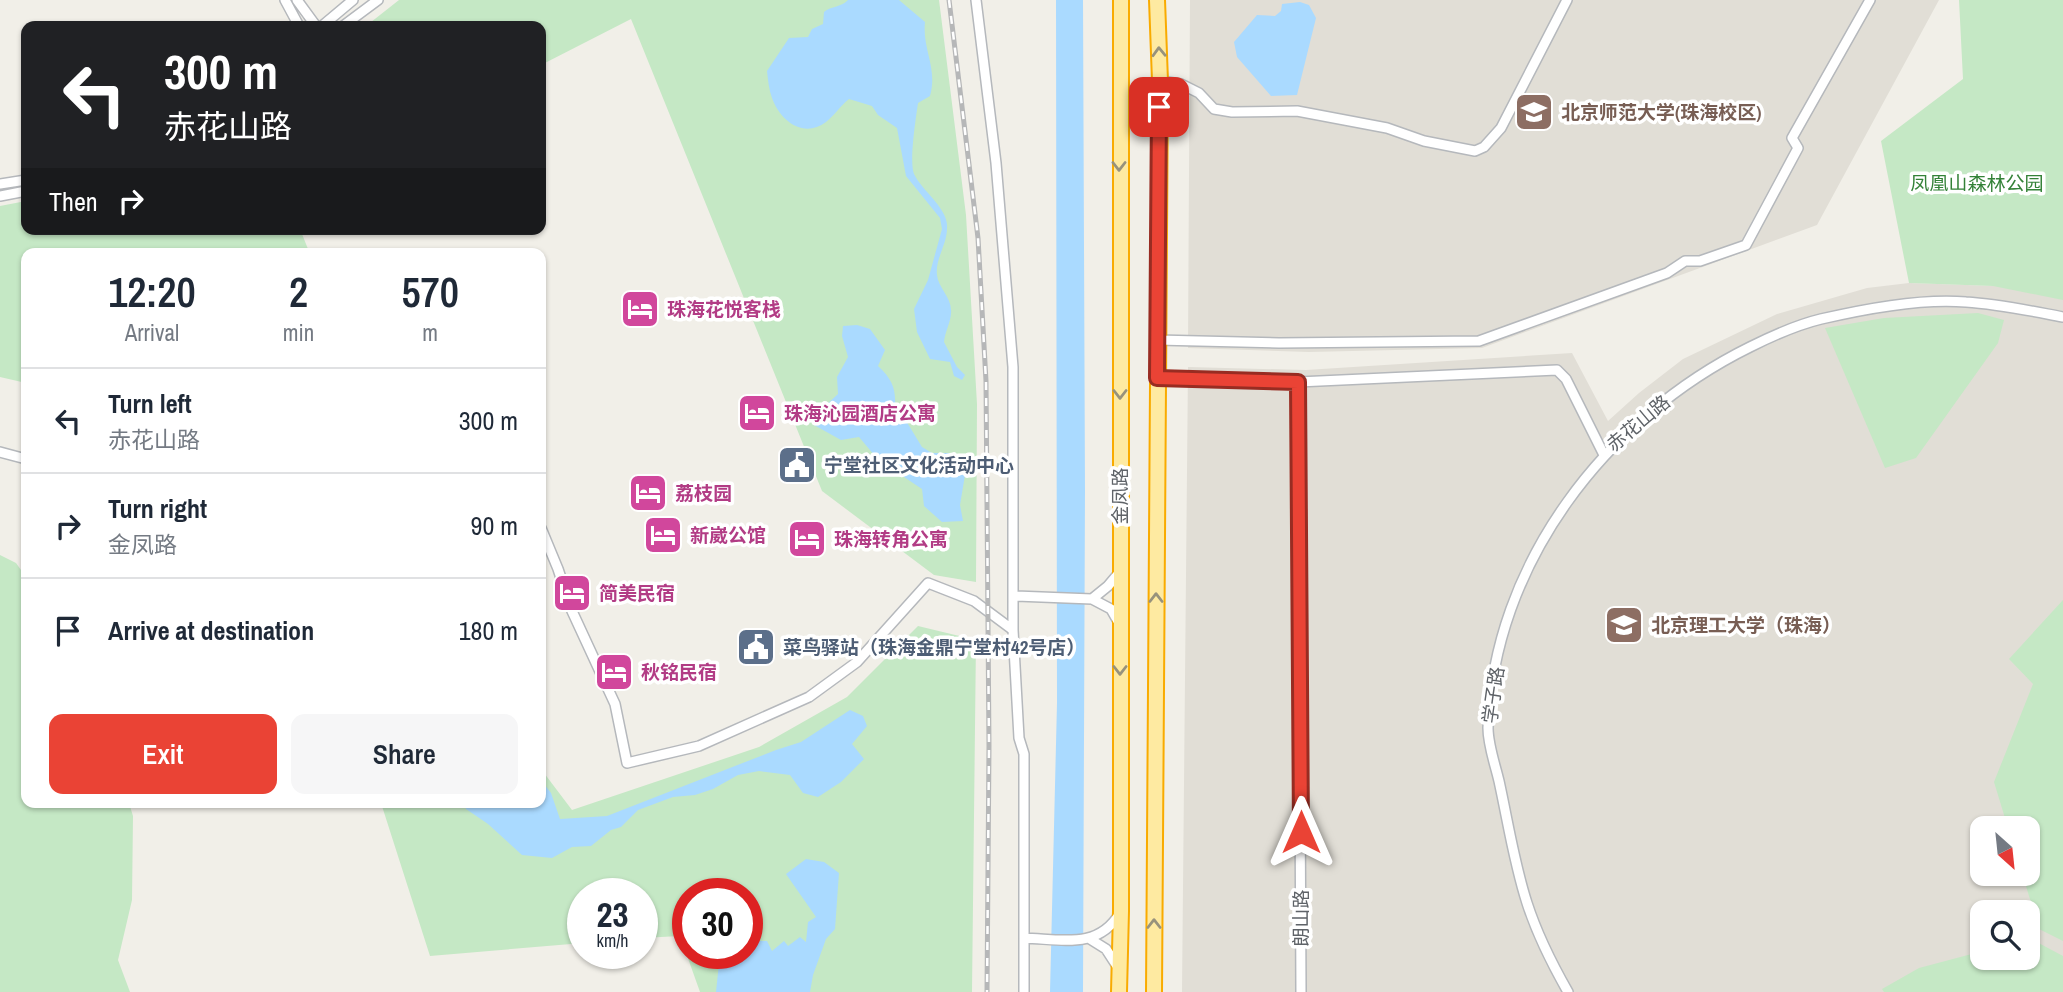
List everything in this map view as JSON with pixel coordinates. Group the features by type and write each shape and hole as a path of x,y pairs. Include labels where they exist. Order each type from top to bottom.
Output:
{"highway":[{"name":"金凤路","path":"1119,992 1121,0"},
{"name":"金凤路","path":"1154,992 1160,81 1157,0"}],"street":[{"path":"285,0 296,21"},
{"path":"297,0 312,21"},
{"path":"328,21 353,0"},
{"path":"350,21 377,0"},
{"path":"976,0 996,163 1013,367 1013,630 1019,738 1024,754 1024,992"},
{"path":"1160,81 1181,84 1199,93 1214,109 1232,112 1297,111 1387,128 1424,141 1475,151 1484,146 1501,128 1567,0"},
{"path":"1157,340 1279,343 1479,341 1667,273 1685,261 1700,261 1746,245 1798,148 1792,138 1870,0"},
{"path":"0,184 21,181"},
{"path":"0,195 21,192"},
{"name":"赤花山路","path":"1157,378 1298,382 1557,370 1566,379 1604,455 1657,405 1714,365 1773,336 1819,320 1894,305 1964,301 2063,317"},
{"name":"朗山路","path":"1298,382 1301,992"},
{"path":"0,452 21,458"},
{"name":"学子路","path":"1568,992 1553,965 1527,904 1512,848 1488,731 1493,682 1507,616 1560,510 1604,455"},
{"path":"546,540 572,611 615,704 626,763 699,746 809,697 856,662 928,583 974,601 1013,630"},
{"path":"1091,598 1108,586 1119,573"},
{"path":"1014,596 1091,598 1111,609 1120,625"},
{"path":"1024,938 1087,939 1101,934 1121,911"},
{"path":"1087,939 1106,949 1119,970"}],"shaded area":[{"name":"北京师范大学(珠海校区)","path":"1190,0 1939,0 1817,225 1482,348 1309,352 1188,348"},
{"name":"北京理工大学（珠海）","path":"2063,156 2063,992 1182,992 1188,367 1306,370 1572,353 1608,421 1683,359 1777,314 1867,288 1909,283 1993,286"}],"green space":[{"path":"399,0 939,0 966,215 977,404 976,582 934,575 822,491 631,19 546,62 546,21 372,21"},
{"name":"凤凰山森林公园","path":"1959,0 2063,0 2063,300 1993,286 1909,283 1881,141 1963,79"},
{"path":"21,202 21,235 302,235 308,248 21,248 21,382 0,377 0,206"},
{"path":"1978,313 2004,320 1998,343 1916,458 1885,468 1825,328 1884,318"},
{"path":"0,555 16,563 21,570 21,808 131,808 133,816 132,900 118,960 130,992 0,992"},
{"path":"2063,600 2063,941 2040,930 2040,900 2030,900 2026,886 2040,886 2040,816 2004,816 1994,782 2033,684 2009,659"},
{"path":"918,626 976,640 972,992 700,992 692,969 763,969 763,878 672,878 672,936 658,937 658,878 567,878 567,944 430,956 383,808 546,808 546,776 572,810 759,747 847,697"},
{"path":"2040,944 2063,956 2063,992 1884,992 1882,989 1919,968 1970,954 1970,970 2040,970"}],"water":[{"path":"848,0 899,0 925,22 932,86 930,96 918,103 912,160 914,174 940,207 946,221 946,234 937,275 951,310 944,342 957,367 965,375 962,380 954,376 950,362 930,359 917,332 914,309 928,280 942,229 940,218 906,176 897,128 878,115 872,106 849,99 818,127 801,128 781,114 771,95 767,71 789,38 808,37 812,29 823,24 824,12"},
{"path":"1056,0 1083,0 1083,992 1050,992 1057,703"},
{"path":"1300,2 1309,5 1316,18 1297,95 1271,96 1237,57 1234,42 1257,15 1275,16 1281,11 1282,4"},
{"path":"857,325 870,329 885,350 878,366 892,384 895,407 922,447 932,453 950,453 966,469 960,505 963,521 942,522 924,506 922,489 875,456 859,437 841,440 814,425 824,407 838,394 837,377 848,357 842,336 843,326"},
{"path":"850,710 863,716 867,726 852,744 864,759 841,782 818,797 803,793 790,775 759,771 738,775 713,789 695,795 673,797 638,810 621,827 611,830 591,846 572,847 552,858 522,855 466,808 546,808 546,786 560,819 607,816 801,742"},
{"path":"806,859 824,862 839,873 835,929 826,939 810,992 716,992 718,969 763,969 763,941 767,941 772,951 784,941 788,946 800,937 806,942 808,922 816,917 786,874"}],"railway":[{"path":"949,0 978,238 986,381 989,746 987,992"}],"place":[{"name":"北京师范大学(珠海校区)","path":"1534,112"},
{"name":"珠海花悦客栈","path":"640,309"},
{"name":"珠海沁园酒店公寓","path":"757,413"},
{"name":"宁堂社区文化活动中心","path":"797,465"},
{"name":"荔枝园","path":"648,493"},
{"name":"新崴公馆","path":"663,535"},
{"name":"珠海转角公寓","path":"807,539"},
{"name":"简美民宿","path":"572,593"},
{"name":"北京理工大学（珠海）","path":"1624,625"},
{"name":"菜鸟驿站（珠海金鼎宁堂村42号店）","path":"756,647"},
{"name":"秋铭民宿","path":"614,672"}],"route":[{"path":"1159,107 1157,378 1298,382 1301,832"}]}
